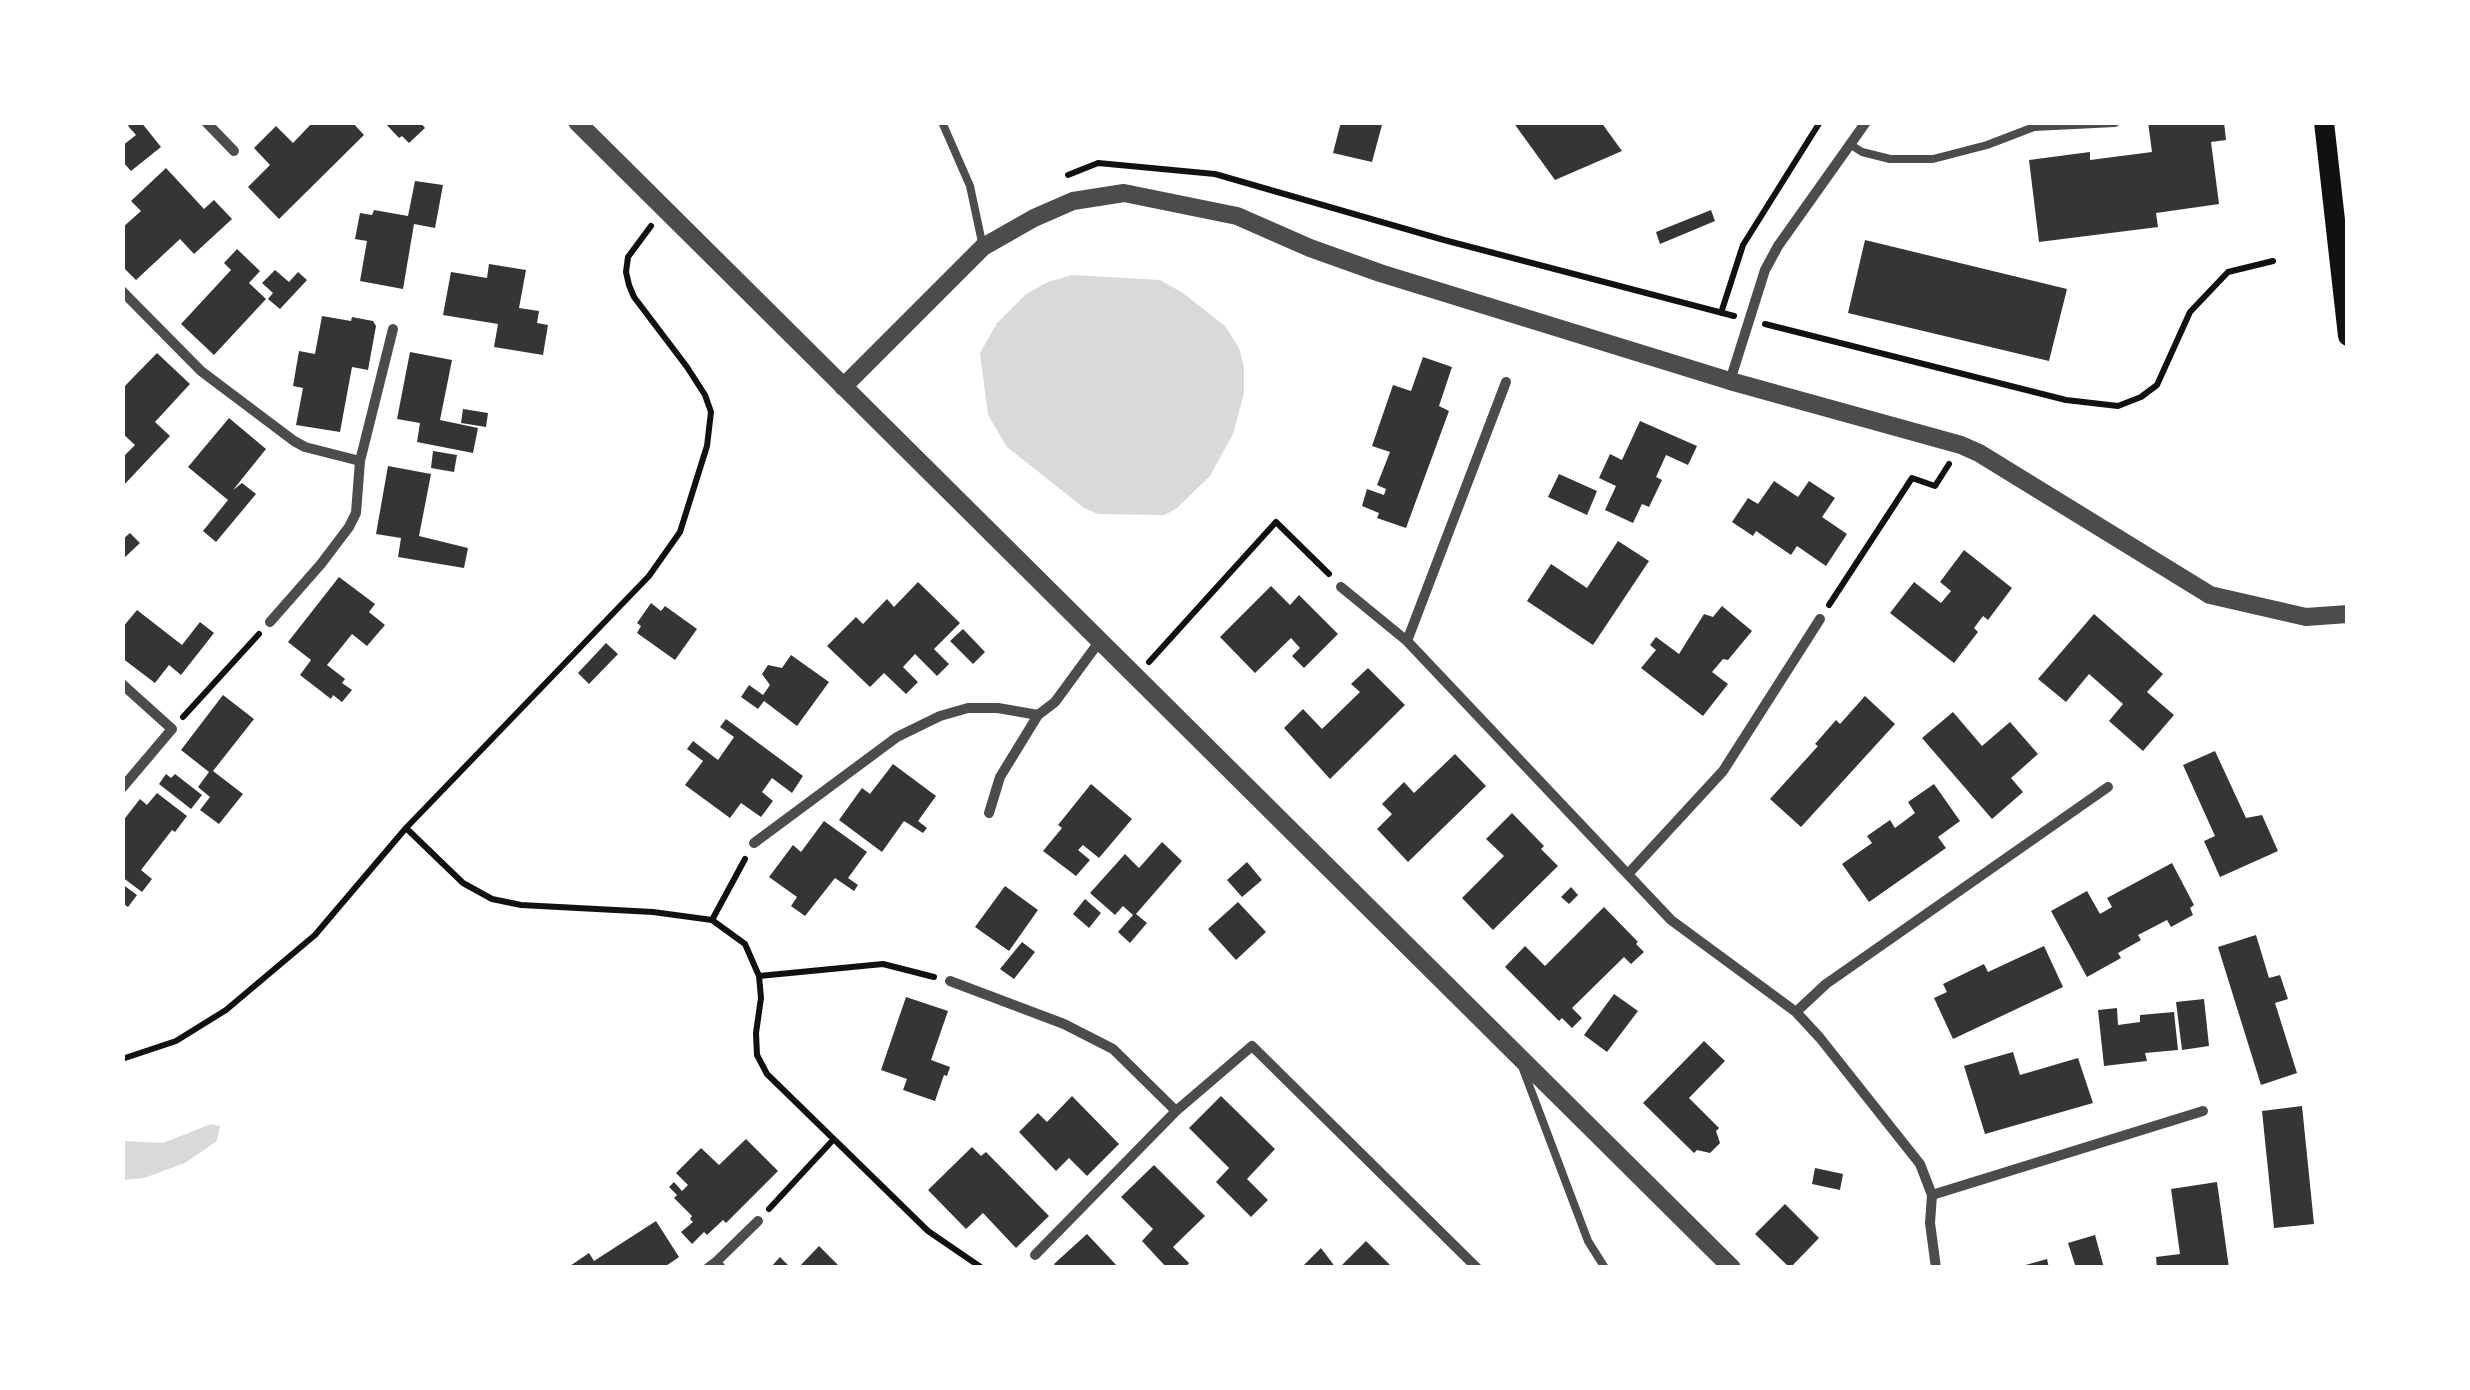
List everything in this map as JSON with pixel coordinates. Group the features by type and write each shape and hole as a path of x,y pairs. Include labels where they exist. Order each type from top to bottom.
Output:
{"main road":[{"path":"2324,122 2348,336"}],"street":[{"path":"206,122 234,151"},
{"path":"577,122 1732,1268"},
{"path":"1730,380 1765,270 1866,122"},
{"path":"843,388 983,247 1073,201 1124,193 1238,216 1380,274 1979,452 2210,595 2306,617 2348,614"},
{"path":"122,291 201,371 294,441 360,461"},
{"path":"270,622 322,564 356,513 360,461 393,328"},
{"path":"1407,641 1506,382"},
{"path":"1341,587 1407,641 1671,920 1796,1012 1820,1038 1920,1164 1932,1195 1930,1223 1936,1268"},
{"path":"1628,873 1723,772 1820,619"},
{"path":"989,814 1000,777 1038,715 1055,702 1098,642"},
{"path":"122,684 172,729 122,788"},
{"path":"754,843 897,737 940,716 968,708 1038,715"},
{"path":"1796,1012 1826,984 2108,787"},
{"path":"950,980 1064,1024 1112,1049 1176,1110"},
{"path":"1035,1255 1176,1110 1252,1046 1477,1267"},
{"path":"1932,1195 2204,1111"},
{"path":"715,1266 758,1220"}],"lane":[{"path":"942,122 970,186 983,247"},
{"path":"1851,145 1890,159 1934,159 1987,146 2034,127 2115,123"},
{"path":"1520,1060 1588,1241 1605,1268"}],"path":[{"path":"1721,313 1743,246 1820,122"},
{"path":"1051,182 1098,163 1215,174 1721,313 2066,400 2118,406 2141,398 2156,385 2190,312 2228,272 2273,262"},
{"path":"122,1059 176,1041 226,1010 314,935 406,828 650,576 680,532 707,446 712,412 687,367 634,297 626,272 628,257 663,209"},
{"path":"1820,619 1912,478 1935,486 1961,446"},
{"path":"1135,678 1276,522 1341,587"},
{"path":"172,729 270,622"},
{"path":"406,828 464,883 492,899 522,905 653,912 712,920 745,944 760,976 757,1054 767,1074 928,1231 982,1268"},
{"path":"712,920 754,843"},
{"path":"760,976 884,964 950,980"},
{"path":"758,1220 833,1140"}],"shaded area":[{"path":"1072,275 1160,280 1225,326 1239,348 1244,393 1233,434 1210,476 1165,515 1098,514 1084,508 1007,447 988,415 980,353 997,323 1026,294"},
{"path":"211,1124 220,1126 217,1141 185,1163 144,1178 123,1180 123,1141 163,1143"}],"building":[{"path":"141,122 161,147 131,171 122,161 122,146 136,135 128,126"},
{"path":"313,122 352,122 364,135 279,219 248,187 270,165 254,148 276,126 293,143"},
{"path":"384,122 420,122 425,128 409,143"},
{"path":"1341,122 1382,125 1372,162 1333,153"},
{"path":"1513,122 1601,122 1622,151 1555,180"},
{"path":"2148,122 2224,122 2226,140 2211,142 2219,204 2156,213 2158,227 2039,242 2029,160 2090,152 2090,160 2152,152"},
{"path":"166,168 204,209 214,200 232,219 194,254 180,239 136,280 122,266 122,228 141,211 131,201"},
{"path":"415,181 443,185 435,228 414,224 403,289 360,281 367,241 355,239 360,213 372,215 374,210 408,216"},
{"path":"1711,210 1715,221 1660,244 1656,232"},
{"path":"1865,240 2067,289 2049,361 1848,313"},
{"path":"237,249 260,271 249,283 266,299 214,355 181,324 231,270 224,263"},
{"path":"489,264 526,270 519,308 539,311 537,323 548,325 543,355 494,347 498,324 443,315 451,272 487,278"},
{"path":"275,270 289,282 298,272 307,280 280,309 268,299 273,293 262,283"},
{"path":"322,316 351,321 352,317 373,321 376,326 368,370 352,367 340,432 296,425 303,388 293,386 299,351 315,354"},
{"path":"410,352 452,360 440,420 478,428 473,453 417,442 420,423 397,419"},
{"path":"157,353 190,384 155,422 170,436 122,487 122,458 135,445 122,433 122,389"},
{"path":"1423,357 1452,367 1439,406 1449,411 1406,528 1377,518 1379,513 1362,506 1367,489 1384,495 1386,489 1377,485 1390,452 1372,446 1393,385 1411,391"},
{"path":"463,409 488,413 486,427 461,423"},
{"path":"229,418 266,449 233,490 242,483 256,494 216,542 203,531 228,500 188,467"},
{"path":"1640,421 1697,446 1688,465 1666,455 1656,477 1662,480 1649,507 1642,504 1633,523 1605,510 1616,486 1599,478 1610,454 1622,460"},
{"path":"433,451 457,455 454,472 431,468"},
{"path":"388,466 431,474 419,536 468,548 464,568 398,557 401,538 376,534"},
{"path":"1559,474 1597,491 1587,515 1548,497"},
{"path":"1774,481 1798,497 1809,481 1835,498 1822,517 1847,534 1826,566 1797,546 1791,555 1756,531 1753,536 1732,522 1748,498 1758,504"},
{"path":"130,533 140,543 122,560 122,540"},
{"path":"1618,541 1649,561 1593,645 1527,601 1551,564 1587,588"},
{"path":"1964,550 2012,588 1988,620 1983,616 1974,628 1978,632 1954,663 1890,613 1914,582 1941,603 1951,591 1940,582"},
{"path":"339,577 375,604 369,612 385,625 367,646 352,634 327,665 352,690 342,702 333,695 331,699 300,675 311,660 288,642"},
{"path":"918,582 960,623 934,649 949,664 937,676 915,654 903,667 918,682 906,694 884,673 870,687 827,646 856,617 863,624 887,599 894,607"},
{"path":"1271,586 1290,605 1299,595 1338,634 1304,668 1292,656 1300,648 1291,638 1255,673 1220,637"},
{"path":"651,603 661,611 665,606 697,629 675,660 637,633 641,626 637,623"},
{"path":"1722,606 1752,631 1728,660 1723,659 1712,672 1728,684 1703,716 1641,668 1656,650 1650,645 1656,637 1679,654 1704,614 1713,617"},
{"path":"137,610 182,645 200,622 214,633 181,675 169,665 155,683 122,658 122,628"},
{"path":"2094,614 2163,674 2147,692 2174,715 2143,751 2109,721 2123,704 2089,674 2066,702 2038,679"},
{"path":"963,629 985,652 973,664 950,641"},
{"path":"606,643 618,654 589,684 578,673"},
{"path":"791,655 829,682 797,726 764,701 758,709 741,697 749,685 763,695 770,685 762,674 768,665 782,668"},
{"path":"1368,668 1405,705 1330,779 1284,728 1303,709 1322,729 1360,692 1351,684"},
{"path":"223,695 254,719 213,771 243,794 219,824 200,810 210,797 198,787 209,772 181,750"},
{"path":"1865,696 1895,724 1801,827 1770,799 1836,720 1840,724"},
{"path":"1953,712 1982,746 2010,722 2038,754 2011,778 2023,792 1992,819 1922,738"},
{"path":"726,719 803,776 792,793 772,778 762,792 773,801 761,817 741,803 730,818 685,785 703,761 687,749 693,741 718,760 734,737 720,727"},
{"path":"2215,751 2246,818 2262,815 2278,851 2220,877 2204,841 2215,836 2183,765"},
{"path":"1455,754 1486,786 1408,862 1377,829 1392,814 1382,804 1404,782 1414,793"},
{"path":"893,764 936,796 918,821 927,828 923,833 904,821 882,852 839,820 862,788 870,794"},
{"path":"166,774 171,778 175,774 202,795 191,809 159,784"},
{"path":"1091,784 1132,819 1099,858 1083,845 1078,850 1090,860 1076,876 1043,851"},
{"path":"1934,784 1960,821 1938,837 1946,848 1869,902 1842,864 1872,843 1867,836 1890,820 1895,828 1915,813 1908,802"},
{"path":"157,793 187,816 141,870 152,879 142,892 122,877 122,822 140,799 147,805"},
{"path":"1512,813 1558,866 1493,930 1462,898 1504,856 1486,839"},
{"path":"824,821 867,852 848,878 858,885 854,891 835,878 805,916 791,906 797,897 769,877 793,845 801,852"},
{"path":"1162,842 1182,861 1136,914 1147,923 1130,943 1118,932 1133,915 1123,906 1115,915 1090,893 1125,854 1139,868"},
{"path":"1247,862 1262,880 1242,897 1227,880"},
{"path":"2172,863 2194,905 2190,908 2193,915 2171,927 2167,920 2138,935 2141,940 2118,953 2121,958 2087,977 2051,911 2087,891 2100,914 2112,907 2107,898"},
{"path":"122,884 137,895 128,907 122,903"},
{"path":"1005,886 1038,910 1009,951 975,927"},
{"path":"1571,887 1578,895 1569,904 1561,897"},
{"path":"1085,899 1101,913 1089,928 1073,914"},
{"path":"1238,902 1266,932 1236,960 1208,929"},
{"path":"1604,907 1644,952 1631,964 1624,957 1572,1008 1582,1018 1572,1028 1562,1018 1559,1021 1505,967 1525,946 1545,966"},
{"path":"2256,935 2269,978 2280,975 2288,999 2275,1003 2297,1073 2261,1085 2218,947"},
{"path":"1022,942 1035,952 1014,979 1000,969"},
{"path":"2044,946 2063,987 1953,1039 1934,998 1947,992 1943,984 1984,964 1988,972"},
{"path":"1614,994 1638,1011 1607,1052 1584,1035"},
{"path":"906,997 948,1011 931,1060 950,1067 935,1101 903,1090 907,1079 881,1070"},
{"path":"2204,999 2209,1046 2182,1050 2176,1002"},
{"path":"2117,1008 2118,1025 2140,1022 2140,1015 2174,1012 2178,1050 2145,1053 2147,1061 2104,1066 2098,1010"},
{"path":"1704,1041 1725,1061 1689,1098 1719,1128 1716,1131 1720,1143 1710,1153 1694,1153 1643,1103"},
{"path":"2013,1052 2020,1075 2078,1058 2093,1103 1985,1134 1964,1066"},
{"path":"1072,1096 1119,1144 1087,1176 1069,1158 1056,1171 1019,1132 1038,1113 1047,1122"},
{"path":"1221,1096 1275,1149 1247,1179 1268,1200 1251,1217 1216,1182 1229,1168 1189,1128"},
{"path":"2302,1106 2314,1224 2274,1228 2262,1111"},
{"path":"746,1139 778,1171 726,1223 723,1220 692,1244 681,1232 693,1222 692,1216 669,1187 674,1182 682,1191 688,1185 676,1173 701,1148 719,1165"},
{"path":"972,1147 981,1156 986,1152 1049,1216 1016,1248 983,1213 966,1229 928,1190"},
{"path":"1154,1165 1205,1216 1173,1247 1189,1263 1185,1268 1167,1268 1142,1241 1153,1229 1121,1197"},
{"path":"1815,1168 1843,1174 1840,1190 1812,1184"},
{"path":"2217,1182 2229,1268 2157,1268 2156,1257 2180,1254 2171,1189"},
{"path":"1785,1204 1819,1238 1790,1268 1755,1234"},
{"path":"656,1221 679,1257 663,1268 567,1268 589,1253 594,1261"},
{"path":"1087,1234 1119,1268 1057,1268 1054,1264"},
{"path":"2095,1235 2104,1268 2076,1268 2068,1243"},
{"path":"1366,1241 1393,1268 1339,1268"},
{"path":"819,1246 841,1268 798,1268"},
{"path":"1321,1248 1336,1268 1304,1268 1303,1266"},
{"path":"780,1257 791,1268 770,1268"},
{"path":"2047,1259 2049,1268 2022,1268 2022,1266"}]}
